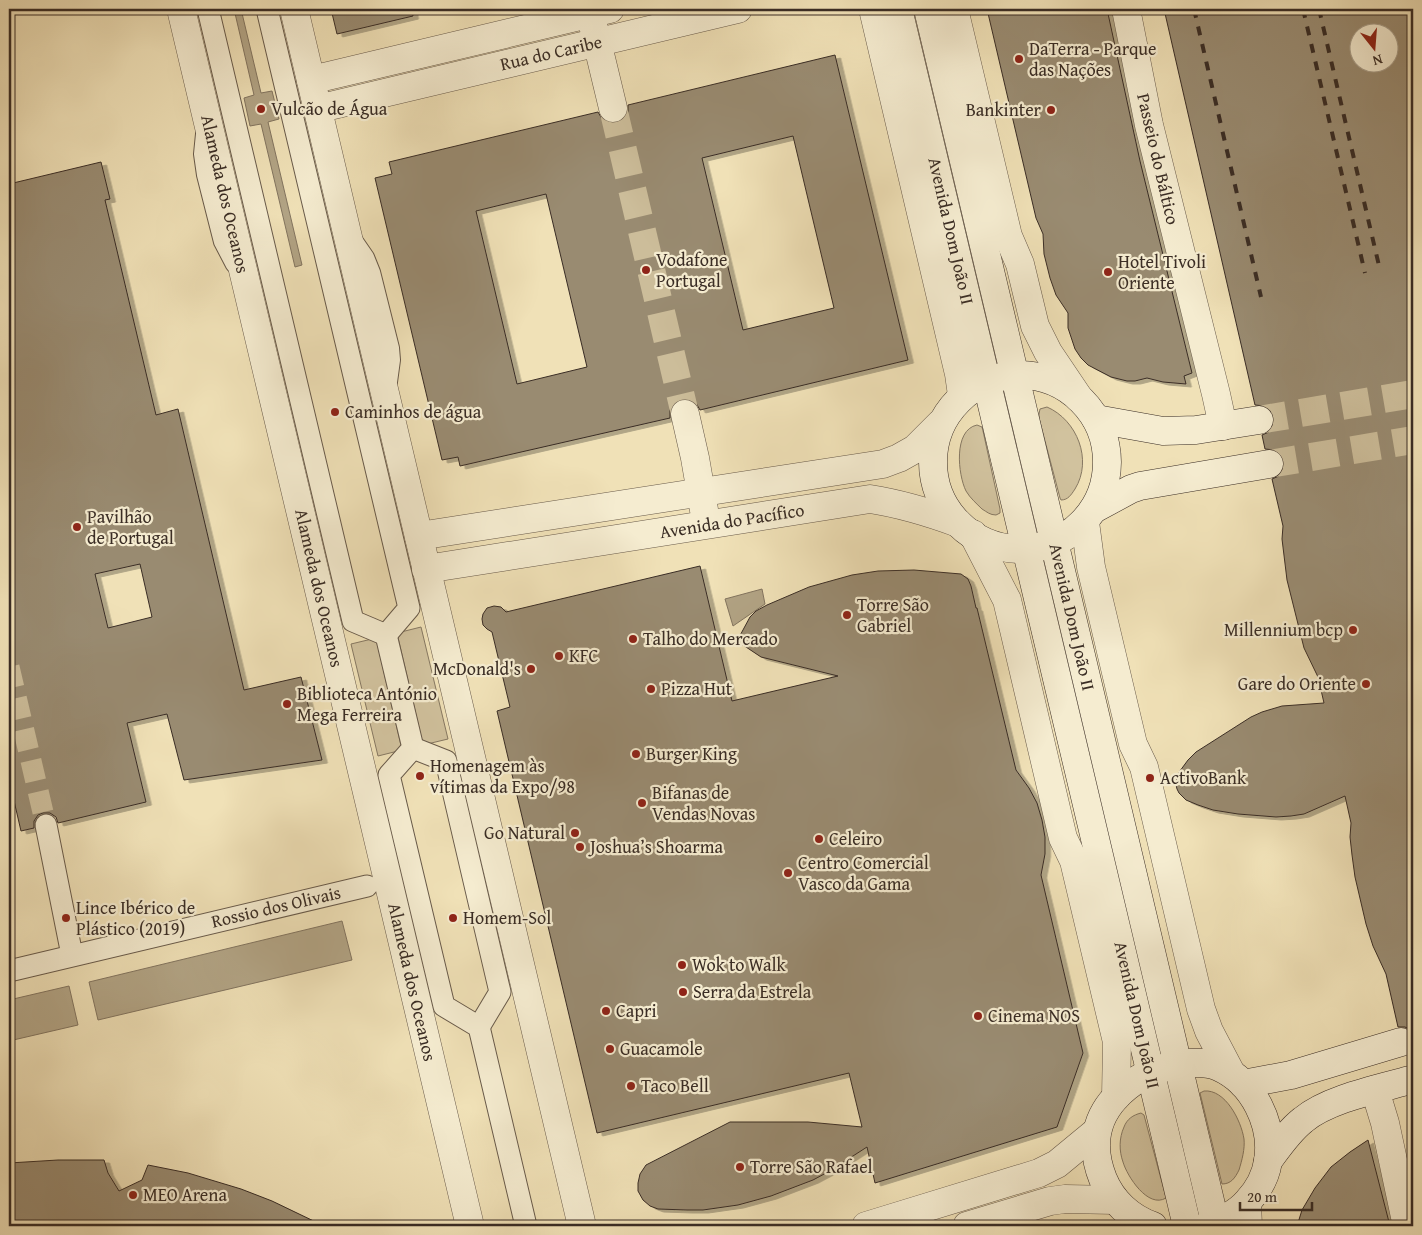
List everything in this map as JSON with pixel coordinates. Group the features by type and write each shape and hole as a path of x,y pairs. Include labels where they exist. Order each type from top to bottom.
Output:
{"street":[{"name":"Alameda dos Oceanos","path":"181,9 470,1226"},
{"name":"Alameda dos Oceanos","path":"208,9 353,621 386,635"},
{"path":"267,9 409,608 386,635 413,748 446,761 500,992 479,1028 526,1226"},
{"path":"294,9 582,1226"},
{"name":"Rua do Caribe","path":"318,109 738,9"},
{"name":"Avenida Dom João II","path":"872,9 959,374 962,395"},
{"name":"Avenida Dom João II","path":"898,9 1187,1226"},
{"name":"Avenida Dom João II","path":"928,9 1178,1064 1213,1225"},
{"path":"954,9 1008,236 1020,264 1035,326 1048,352 1079,398 1096,419 1106,446 1107,469 1103,486 1090,515"},
{"name":"Passeio do Báltico","path":"1126,9 1148,125 1223,426"},
{"path":"596,10 597,42 612,108"},
{"name":"Rua do Caribe","path":"311,80 596,10"},
{"path":"357,69 364,98"},
{"name":"Avenida Dom João II","path":"991,275 1008,236"},
{"path":"941,423 962,395 986,380 1001,376 1037,376 1057,383 1079,398"},
{"path":"685,414 695,458 706,524"},
{"path":"1096,419 1163,431 1196,430 1259,420"},
{"name":"Avenida Dom João II","path":"941,423 934,440 932,456 933,476 937,492 947,508 966,529 1007,600 1063,838 1074,861 1117,1042 1116,1097"},
{"name":"Avenida do Pacífico","path":"419,536 883,464 899,458 914,449 941,423"},
{"name":"Avenida do Pacífico","path":"426,569 870,499 922,510 966,529 989,542 1002,546 1026,548 1054,542 1072,534 1090,515 1131,489 1269,464"},
{"name":"Avenida Dom João II","path":"1090,515 1091,567 1133,744 1144,767 1201,1009 1209,1031 1237,1079 1255,1099 1264,1118 1269,1139 1268,1161"},
{"path":"498,523 504,557"},
{"name":"Avenida Dom João II","path":"1030,697 1052,657"},
{"name":"Alameda dos Oceanos","path":"413,748 389,775 444,1006 479,1028"},
{"path":"46,826 72,955"},
{"name":"Rossio dos Olivais","path":"9,970 368,886"},
{"name":"Avenida Dom João II","path":"1153,958 1180,920"},
{"path":"1136,1218 1105,1185 1099,1170 1096,1153 1097,1131 1100,1119 1107,1107 1127,1086 1150,1072 1178,1064 1190,1063 1217,1066 1237,1079 1291,1075 1401,1042"},
{"path":"1213,1225 1232,1215 1248,1214 1264,1176 1268,1161 1290,1132 1304,1118 1330,1103 1410,1080"},
{"path":"1375,1090 1385,1123 1407,1226"},
{"path":"875,1225 1040,1173 1057,1164 1097,1131"},
{"path":"967,1226 1050,1201 1065,1199 1136,1218"}],"shaded area":[{"path":"234,9 241,9 261,93 272,91 279,119 268,122 302,265 295,267 261,124 250,126 244,98 254,95"},
{"path":"1047,407 1067,421 1079,442 1082,454 1080,478 1072,493 1063,500 1060,498 1039,418 1040,409"},
{"path":"977,425 982,427 1000,509 1000,513 996,515 982,509 972,498 966,491 961,475 961,444 964,435 969,429"},
{"path":"762,589 765,604 733,626 725,599"},
{"path":"421,627 448,739 423,745 397,633"},
{"path":"376,638 402,750 378,756 351,644"},
{"path":"342,921 352,960 98,1020 89,982"},
{"path":"69,986 78,1025 9,1041 9,1000"},
{"path":"1204,1091 1219,1095 1231,1107 1236,1115 1244,1139 1239,1170 1232,1180 1225,1184 1222,1184 1200,1093"},
{"path":"1141,1113 1144,1115 1166,1198 1159,1200 1152,1199 1139,1189 1125,1168 1121,1153 1120,1140 1125,1124 1135,1115"}],"building":[{"path":"331,9 412,9 413,16 337,34"},
{"path":"987,9 1107,9 1140,161 1192,373 1184,376 1186,384 1163,382 1147,378 1127,381 1111,377 1088,365 1075,349 1068,328 1068,313 1056,295 1050,278 1044,254 1043,234 1036,218"},
{"name":"Gare do Oriente","path":"1164,9 1413,9 1413,1033 1405,1027 1398,1027 1386,974 1373,946 1366,924 1355,877 1350,837 1351,823 1345,796 1304,814 1276,817 1213,810 1186,800 1179,793 1176,785 1177,775 1196,752 1251,717 1282,706 1324,703 1318,677 1304,648 1287,580 1282,539 1283,526 1272,479 1279,476 1283,470 1284,461 1281,454 1275,450 1265,449 1262,435 1269,432 1273,426 1274,417 1265,406 1255,405"},
{"name":"Vodafone Portugal","path":"835,55 908,360 700,410 696,403 689,399 682,399 674,403 670,410 670,418 460,466 458,457 442,460 375,178 392,174 389,162 598,112 602,119 608,123 616,123 624,119 628,112 628,105","holes":["793,136 834,308 743,330 702,158","546,194 587,367 517,384 476,211"]},
{"path":"101,162 110,199 105,200 156,415 178,409 244,690 301,677 322,760 184,780 167,714 127,723 146,802 58,823 56,817 50,813 43,813 38,815 34,821 34,828 21,831 9,779 9,184","holes":["140,564 152,617 108,628 95,574"]},
{"name":"Centro Comercial Vasco da Gama","path":"700,566 732,701 838,676 761,657 737,641 750,617 767,605 809,587 852,575 878,571 914,570 961,574 968,579 977,608 1016,770 1037,803 1042,820 1045,854 1041,875 1083,1053 1057,1127 875,1183 867,1147 813,1180 771,1196 738,1205 703,1210 658,1209 650,1206 643,1200 638,1191 640,1174 646,1165 730,1122 808,1122 862,1127 849,1073 597,1133 497,711 510,707 492,632 483,625 482,619 487,608 494,606 501,607 506,612"},
{"path":"1368,1140 1390,1226 1297,1226 1302,1210 1315,1188 1331,1167"},
{"name":"MEO Arena","path":"104,1160 108,1173 119,1191 142,1180 148,1165 188,1173 241,1189 272,1201 324,1226 9,1226 9,1163"}],"tunnel":[{"path":"613,108 685,414"},
{"path":"1259,420 1413,394"},
{"path":"1269,464 1413,440"},
{"path":"9,667 46,825"}],"railway":[{"path":"1194,9 1261,297"},
{"path":"1303,9 1365,273"},
{"path":"1319,9 1380,270"}],"place":[{"name":"DaTerra - Parque das Nações","path":"1019,59"},
{"name":"Vulcão de Água","path":"261,109"},
{"name":"Bankinter","path":"1051,110"},
{"name":"Vodafone Portugal","path":"646,270"},
{"name":"Hotel Tivoli Oriente","path":"1108,272"},
{"name":"Caminhos de água","path":"335,412"},
{"name":"Pavilhão de Portugal","path":"77,527"},
{"name":"Torre São Gabriel","path":"847,615"},
{"name":"Millennium bcp","path":"1353,630"},
{"name":"Talho do Mercado","path":"633,639"},
{"name":"KFC","path":"559,656"},
{"name":"McDonald's","path":"531,669"},
{"name":"Gare do Oriente","path":"1366,684"},
{"name":"Pizza Hut","path":"651,689"},
{"name":"Biblioteca António Mega Ferreira","path":"287,704"},
{"name":"Burger King","path":"636,754"},
{"name":"Homenagem às vítimas da Expo/98","path":"420,776"},
{"name":"ActivoBank","path":"1150,778"},
{"name":"Bifanas de Vendas Novas","path":"642,803"},
{"name":"Go Natural","path":"575,833"},
{"name":"Celeiro","path":"819,839"},
{"name":"Joshua’s Shoarma","path":"580,847"},
{"name":"Centro Comercial Vasco da Gama","path":"788,873"},
{"name":"Lince Ibérico de Plástico (2019)","path":"66,918"},
{"name":"Homem-Sol","path":"453,918"},
{"name":"Wok to Walk","path":"682,965"},
{"name":"Serra da Estrela","path":"683,992"},
{"name":"Capri","path":"606,1011"},
{"name":"Cinema NOS","path":"978,1016"},
{"name":"Guacamole","path":"610,1049"},
{"name":"Taco Bell","path":"631,1086"},
{"name":"Torre São Rafael","path":"740,1167"},
{"name":"MEO Arena","path":"133,1195"}]}
